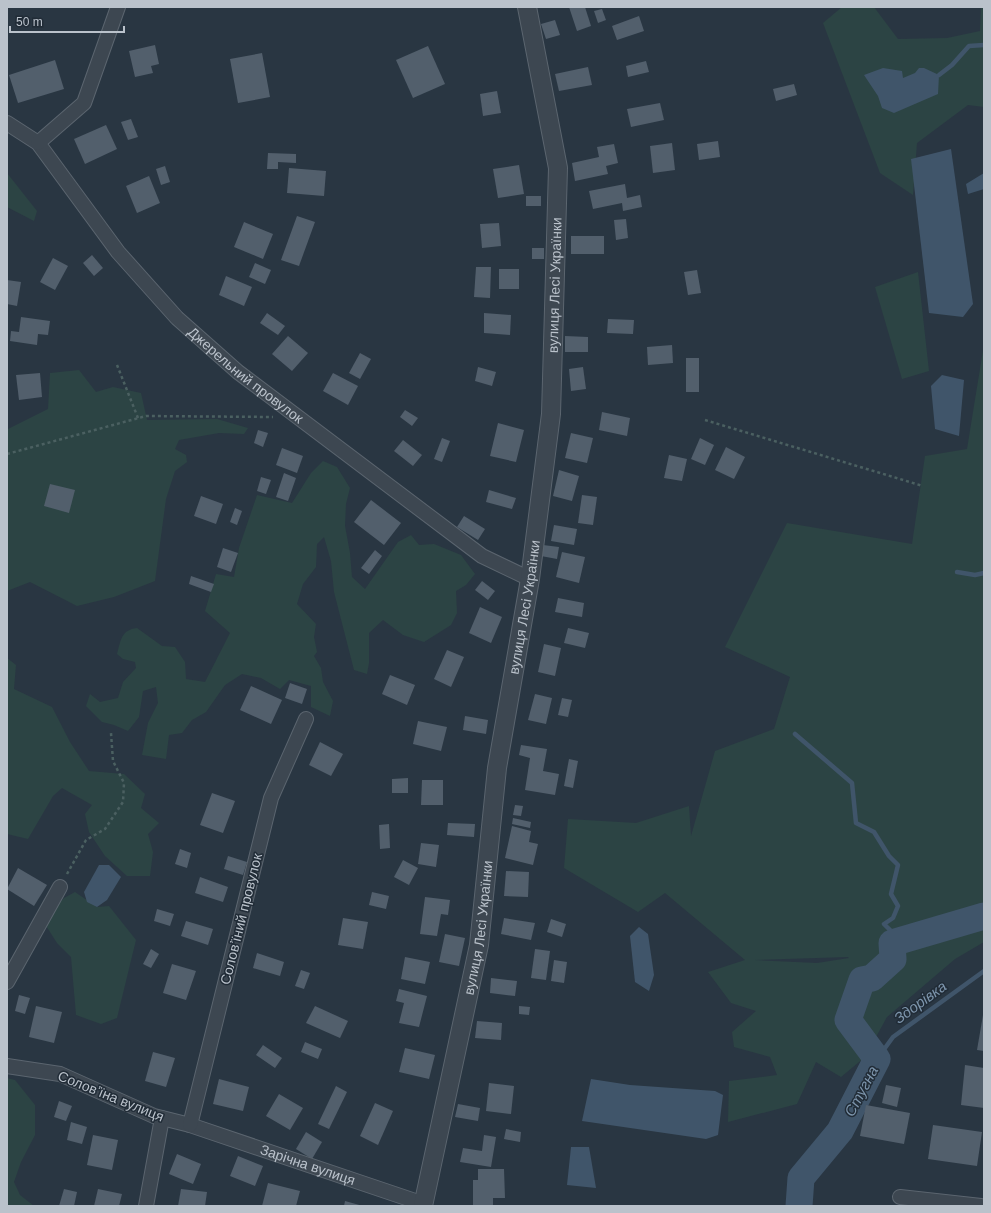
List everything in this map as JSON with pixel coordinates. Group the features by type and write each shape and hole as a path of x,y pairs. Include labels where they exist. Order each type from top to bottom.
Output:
{"street":[{"path":"38,143 84,103 118,7"},
{"name":"вулиця Лесі Українки","path":"424,1205 479,945 497,768 530,579 551,414 558,168 526,7"},
{"name":"Джерельний провулок","path":"7,123 38,143 118,252 177,318 238,372 482,556 530,579"},
{"name":"Соловʼїний провулок","path":"190,1124 271,798 306,719"},
{"path":"7,982 60,887"},
{"name":"Соловʼїна вулиця","path":"7,1066 60,1074 162,1118 190,1124"},
{"path":"146,1206 162,1118"},
{"name":"Зарічна вулиця","path":"190,1124 424,1205"},
{"path":"900,1197 981,1206"}],"path":[{"path":"118,365 138,418"},
{"path":"7,454 146,416 298,417"},
{"path":"705,420 923,486"},
{"path":"60,887 86,840 105,829 123,802 124,784 113,761 111,733"}],"green space":[{"path":"842,7 874,7 898,39 947,38 980,31 981,7 984,7 984,107 968,105 917,143 913,195 880,173 823,23"},
{"path":"7,173 37,211 34,221 7,207"},
{"path":"918,272 929,371 902,379 875,287"},
{"path":"984,344 984,942 955,959 887,1017 865,1057 841,1077 816,1062 797,1104 728,1122 729,1081 777,1075 770,1057 734,1047 732,1032 756,1011 731,1003 708,972 745,960 665,893 638,912 564,868 568,819 636,823 689,806 691,836 715,751 774,729 790,677 725,647 787,523 912,544 925,456 967,449","holes":["849,958 817,963 754,960"]},
{"path":"79,370 96,392 113,387 141,393 147,420 217,419 248,428 244,434 219,433 179,440 175,449 186,455 187,462 175,471 166,499 155,581 114,597 77,606 30,582 7,591 7,428 8,429 48,409 50,373"},
{"path":"323,461 337,467 350,488 346,504 345,526 350,553 352,577 365,589 398,542 411,535 419,545 434,544 461,555 475,574 466,585 456,591 457,613 451,625 424,642 403,635 383,620 369,633 369,663 367,674 354,670 334,592 331,561 324,537 317,544 316,567 303,584 297,604 316,624 314,637 317,652 314,656 321,668 323,682 333,701 330,716 311,707 311,686 289,680 280,689 261,678 242,674 225,685 206,712 192,720 182,733 169,735 166,759 142,755 148,723 158,703 156,687 143,691 139,717 128,731 102,722 86,706 90,694 100,702 118,698 123,682 136,668 135,662 123,659 117,654 122,636 128,631 137,628 162,646 175,647 185,662 186,679 205,682 230,633 205,611 216,574 234,577 239,548 257,495 292,503 311,473"},
{"path":"7,658 16,665 14,689 52,707 70,742 89,771 124,774 145,794 141,808 159,823 148,834 153,852 150,876 127,876 105,856 89,832 85,814 92,805 62,788 53,796 28,839 7,834"},
{"path":"75,892 97,907 109,906 136,940 117,1018 101,1024 76,1015 71,957 57,943 43,921 64,898"},
{"path":"7,1078 15,1080 35,1105 35,1135 21,1162 14,1182 20,1195 34,1206 7,1206"}],"water":[{"path":"883,68 902,71 903,78 915,73 919,68 924,68 939,75 938,94 894,113 882,108 878,96 864,75"},
{"path":"951,149 973,304 963,317 929,313 911,159"},
{"path":"984,173 984,189 968,194 966,184"},
{"path":"942,375 964,380 959,436 935,429 931,386"},
{"path":"99,865 109,865 121,877 107,900 97,907 87,902 84,892"},
{"path":"639,927 648,934 654,975 649,991 635,982 630,936"},
{"path":"591,1079 630,1085 715,1091 723,1095 718,1135 706,1139 582,1121"},
{"path":"571,1147 589,1147 596,1188 567,1185"}],"building":[{"path":"569,7 585,7 591,26 577,31"},
{"path":"602,9 606,20 598,23 594,11"},
{"path":"639,16 644,31 617,40 612,26"},
{"path":"555,20 560,35 546,39 541,24"},
{"path":"155,45 159,64 151,66 153,73 135,77 129,51"},
{"path":"428,46 445,84 413,98 396,60"},
{"path":"262,53 270,97 238,103 230,59"},
{"path":"55,60 64,89 18,103 9,75"},
{"path":"646,61 649,72 628,77 626,66"},
{"path":"588,67 592,85 559,91 555,74"},
{"path":"794,84 797,95 776,101 773,89"},
{"path":"497,91 501,113 483,116 480,94"},
{"path":"660,103 664,120 631,127 627,109"},
{"path":"131,119 138,137 128,140 121,122"},
{"path":"106,125 117,149 85,164 74,139"},
{"path":"718,141 720,157 699,160 697,144"},
{"path":"672,143 675,170 653,173 650,146"},
{"path":"614,144 618,163 606,166 608,174 575,181 572,163 599,157 597,147"},
{"path":"268,153 296,154 296,163 278,162 278,169 267,169"},
{"path":"519,165 524,194 498,198 493,169"},
{"path":"165,166 170,182 161,185 156,169"},
{"path":"289,168 326,171 324,196 287,193"},
{"path":"149,176 160,203 137,213 126,186"},
{"path":"625,184 627,198 640,195 642,207 623,211 622,203 593,209 589,191"},
{"path":"526,196 541,196 541,206 526,206"},
{"path":"297,216 315,222 299,266 281,260"},
{"path":"626,219 628,238 616,240 614,220"},
{"path":"244,222 273,234 263,259 234,247"},
{"path":"499,223 501,246 482,248 480,224"},
{"path":"571,236 604,236 604,254 571,254"},
{"path":"532,248 544,248 544,259 532,259"},
{"path":"92,255 103,268 94,276 83,263"},
{"path":"53,258 68,266 55,290 40,282"},
{"path":"255,263 271,270 265,284 249,277"},
{"path":"476,267 491,267 490,298 474,297"},
{"path":"499,269 519,269 519,289 499,289"},
{"path":"697,270 701,293 688,295 684,272"},
{"path":"226,276 252,287 244,306 219,295"},
{"path":"7,280 21,282 17,306 7,304"},
{"path":"267,313 285,326 278,335 260,323"},
{"path":"484,313 511,315 510,335 484,333"},
{"path":"21,317 50,321 48,335 38,334 37,345 10,341 11,331 19,332"},
{"path":"608,319 634,320 633,334 607,333"},
{"path":"288,336 308,353 292,371 272,354"},
{"path":"565,336 588,337 588,352 565,352"},
{"path":"672,345 673,363 648,365 647,347"},
{"path":"360,353 371,359 360,379 349,373"},
{"path":"686,358 699,358 699,392 686,392"},
{"path":"478,367 496,372 492,386 475,381"},
{"path":"583,367 586,389 571,391 569,369"},
{"path":"40,373 42,397 19,400 16,375"},
{"path":"333,373 358,386 348,405 323,391"},
{"path":"405,410 418,418 412,426 400,417"},
{"path":"602,412 630,418 627,436 599,430"},
{"path":"498,423 524,430 516,462 490,456"},
{"path":"258,430 268,433 263,447 254,443"},
{"path":"571,433 593,438 587,463 565,458"},
{"path":"442,438 450,441 442,462 434,459"},
{"path":"700,438 714,445 705,465 691,459"},
{"path":"403,440 422,455 413,466 394,451"},
{"path":"726,447 745,457 734,479 715,470"},
{"path":"282,448 303,456 297,473 276,465"},
{"path":"669,455 687,459 682,481 664,478"},
{"path":"559,470 579,476 572,501 553,496"},
{"path":"284,473 296,478 288,501 276,497"},
{"path":"261,477 271,480 266,494 257,491"},
{"path":"50,484 75,490 69,513 44,506"},
{"path":"489,490 516,498 512,509 486,502"},
{"path":"582,495 597,497 593,525 578,523"},
{"path":"201,496 223,504 216,524 194,516"},
{"path":"371,500 401,523 384,545 354,522"},
{"path":"235,508 242,511 237,525 230,522"},
{"path":"464,516 485,529 478,540 457,527"},
{"path":"554,525 577,529 574,545 551,541"},
{"path":"543,545 559,547 557,559 541,556"},
{"path":"223,548 238,553 231,572 217,567"},
{"path":"375,550 382,556 369,574 361,568"},
{"path":"562,552 585,557 579,583 556,577"},
{"path":"191,576 214,584 211,592 189,584"},
{"path":"482,581 495,591 488,600 475,590"},
{"path":"558,598 584,603 582,617 555,612"},
{"path":"480,607 502,617 491,643 469,633"},
{"path":"568,628 589,633 585,648 564,643"},
{"path":"544,644 561,648 555,676 538,672"},
{"path":"447,650 464,657 451,687 434,679"},
{"path":"390,675 415,685 407,705 382,694"},
{"path":"290,683 307,689 302,704 285,698"},
{"path":"251,686 282,700 271,724 240,710"},
{"path":"535,694 552,698 546,724 528,720"},
{"path":"562,698 572,700 568,717 558,715"},
{"path":"465,716 488,720 486,734 463,730"},
{"path":"418,721 447,727 441,751 413,744"},
{"path":"320,742 343,754 331,776 309,765"},
{"path":"521,745 547,749 543,771 559,774 555,795 525,790 530,758 519,755"},
{"path":"569,759 578,761 573,788 564,786"},
{"path":"408,778 408,793 392,793 392,779"},
{"path":"422,780 443,780 443,805 421,805"},
{"path":"212,793 235,801 223,833 200,825"},
{"path":"515,805 523,806 521,816 513,815"},
{"path":"513,818 531,822 530,828 512,824"},
{"path":"448,823 475,824 474,837 447,835"},
{"path":"389,824 390,848 380,849 379,825"},
{"path":"512,826 531,831 529,842 538,844 533,865 505,858"},
{"path":"421,843 439,845 436,867 418,864"},
{"path":"180,849 191,853 187,868 175,864"},
{"path":"228,856 247,862 243,875 224,869"},
{"path":"403,860 418,868 409,885 394,877"},
{"path":"18,868 47,885 34,906 7,889"},
{"path":"506,871 529,872 528,897 504,896"},
{"path":"200,877 228,887 223,902 195,893"},
{"path":"372,892 389,896 386,909 369,905"},
{"path":"425,897 450,900 448,915 441,914 437,936 420,934"},
{"path":"157,909 174,914 170,926 154,921"},
{"path":"343,918 368,922 363,949 338,945"},
{"path":"504,918 535,923 531,940 501,934"},
{"path":"551,919 566,924 562,937 547,932"},
{"path":"186,921 213,929 208,945 181,936"},
{"path":"445,934 465,938 459,966 439,962"},
{"path":"151,949 159,954 151,968 143,964"},
{"path":"535,949 550,951 546,980 531,978"},
{"path":"257,953 284,962 280,976 253,968"},
{"path":"405,957 430,962 425,984 401,979"},
{"path":"554,960 567,962 564,983 551,981"},
{"path":"172,964 196,971 186,1000 163,993"},
{"path":"301,970 310,973 304,989 295,986"},
{"path":"491,978 517,981 515,996 490,993"},
{"path":"399,989 427,996 419,1027 399,1023 404,1003 396,1001"},
{"path":"19,995 30,998 25,1014 15,1011"},
{"path":"36,1006 62,1012 54,1043 29,1037"},
{"path":"315,1006 348,1021 340,1038 306,1023"},
{"path":"519,1006 530,1007 529,1015 519,1014"},
{"path":"984,1015 984,1051 977,1050"},
{"path":"477,1021 502,1023 501,1040 475,1038"},
{"path":"305,1042 322,1049 318,1059 301,1052"},
{"path":"263,1045 282,1058 275,1068 256,1055"},
{"path":"405,1048 435,1055 429,1079 399,1072"},
{"path":"153,1052 175,1058 166,1087 145,1081"},
{"path":"965,1065 984,1068 984,1108 961,1105"},
{"path":"219,1079 249,1087 243,1111 213,1104"},
{"path":"489,1083 514,1086 511,1114 486,1111"},
{"path":"886,1085 901,1088 897,1107 882,1103"},
{"path":"336,1086 347,1092 329,1129 318,1124"},
{"path":"279,1094 303,1108 290,1130 266,1116"},
{"path":"59,1101 72,1106 66,1121 54,1117"},
{"path":"375,1103 393,1111 378,1145 360,1136"},
{"path":"458,1104 480,1108 478,1121 455,1117"},
{"path":"866,1105 910,1113 904,1144 860,1136"},
{"path":"71,1122 87,1127 82,1144 67,1140"},
{"path":"933,1125 982,1132 977,1166 928,1159"},
{"path":"506,1129 521,1132 520,1142 504,1139"},
{"path":"306,1132 322,1142 312,1159 296,1149"},
{"path":"93,1135 118,1140 112,1170 87,1165"},
{"path":"484,1135 496,1137 491,1167 460,1162 463,1148 482,1151"},
{"path":"177,1154 201,1164 193,1184 169,1174"},
{"path":"238,1156 263,1166 255,1186 230,1176"},
{"path":"478,1169 504,1169 505,1198 493,1198 493,1206 473,1206 473,1180 478,1180"},
{"path":"268,1183 300,1191 296,1206 262,1206"},
{"path":"64,1189 77,1192 74,1206 59,1206"},
{"path":"98,1189 122,1194 119,1206 94,1206"},
{"path":"181,1189 207,1192 205,1206 178,1206"},
{"path":"345,1201 363,1206 344,1206"}],"waterway":[{"path":"939,75 952,65 969,46 984,45"},
{"path":"957,572 975,575 984,573"},
{"path":"795,734 852,783 856,823 874,832 889,856 898,865 891,894 898,906 893,918 884,924 891,931 885,940 892,943"},
{"name":"Стугна","path":"799,1206 801,1178 840,1131 877,1059 848,1020 862,980 872,978 893,959 892,943 984,916"},
{"name":"Здорівка","path":"877,1059 893,1037 984,971"}]}
